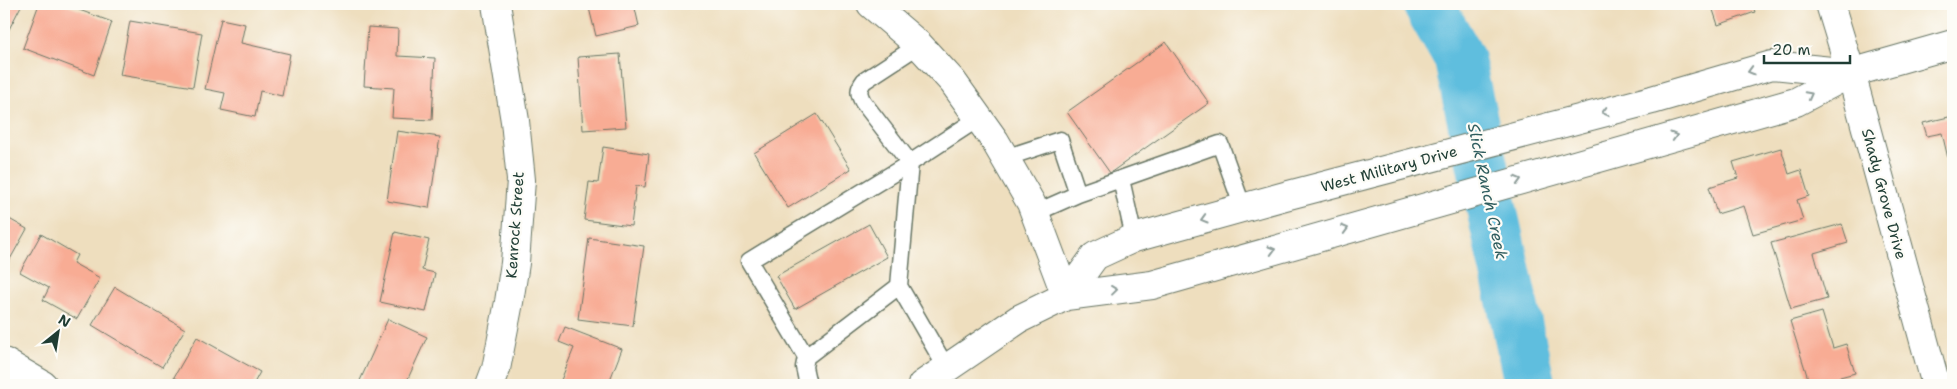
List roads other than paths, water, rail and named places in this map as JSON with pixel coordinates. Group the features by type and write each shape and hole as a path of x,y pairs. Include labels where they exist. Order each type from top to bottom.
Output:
{"main road":[{"name":"Kenrock Street","path":"490,385 496,368 509,302 521,180 515,121 496,4"},
{"path":"871,4 919,45 953,82 979,118 1005,158 1035,213 1066,296"},
{"name":"Shady Grove Drive","path":"1830,4 1851,73 1936,385"},
{"name":"West Military Drive","path":"922,385 1019,319 1066,296 1152,285 1796,102 1851,73 1953,44"},
{"name":"West Military Drive","path":"1066,296 1095,256 1134,238 1285,196 1652,100 1772,65 1851,73"},
{"path":"4,362 38,384"}],"lane":[{"path":"919,45 864,81 860,86 859,94 863,102 910,163 899,286 947,369"},
{"path":"806,357 749,261 910,163 979,118"},
{"path":"1005,158 1060,140 1078,194"},
{"path":"1035,213 1078,194 1220,144 1243,208"},
{"path":"1120,179 1134,238"},
{"path":"808,385 804,367 806,357 899,286"}],"waterway":[{"name":"Slick Ranch Creek","path":"1428,4 1459,58 1530,385"}]}
